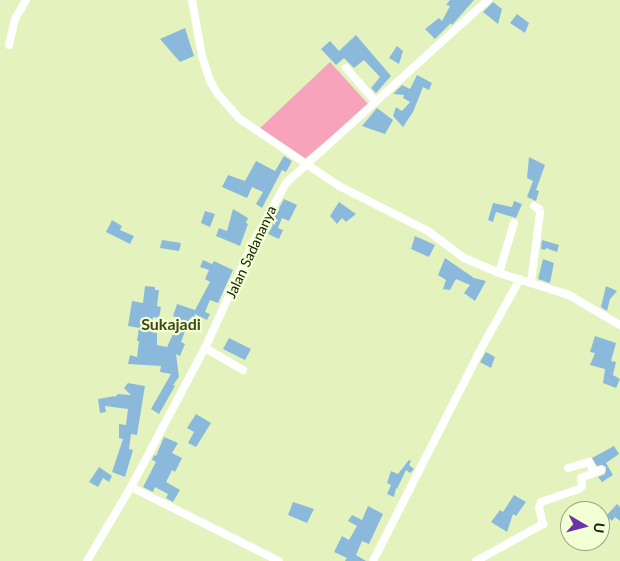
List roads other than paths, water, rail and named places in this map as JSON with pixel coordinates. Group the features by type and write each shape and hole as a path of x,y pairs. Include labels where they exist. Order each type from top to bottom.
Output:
{"street":[{"path":"9,45 15,19 26,0"},
{"path":"192,0 202,56 217,92 240,119 305,164 370,203 428,231 464,258 499,273 569,295 620,324"},
{"name":"Jalan Sadananya","path":"87,561 131,488 205,348 278,196 293,174 376,102 488,0"},
{"path":"346,68 376,102"},
{"path":"531,282 540,213 539,209 534,206"},
{"path":"499,273 514,223"},
{"path":"373,561 482,346 520,279"},
{"path":"205,348 243,370"},
{"path":"476,561 543,524 539,508 541,502 579,489 582,486 581,478 598,471 589,462 568,468"},
{"path":"131,488 279,561"}],"district":[{"name":"Sukajadi","path":"171,324"}]}
